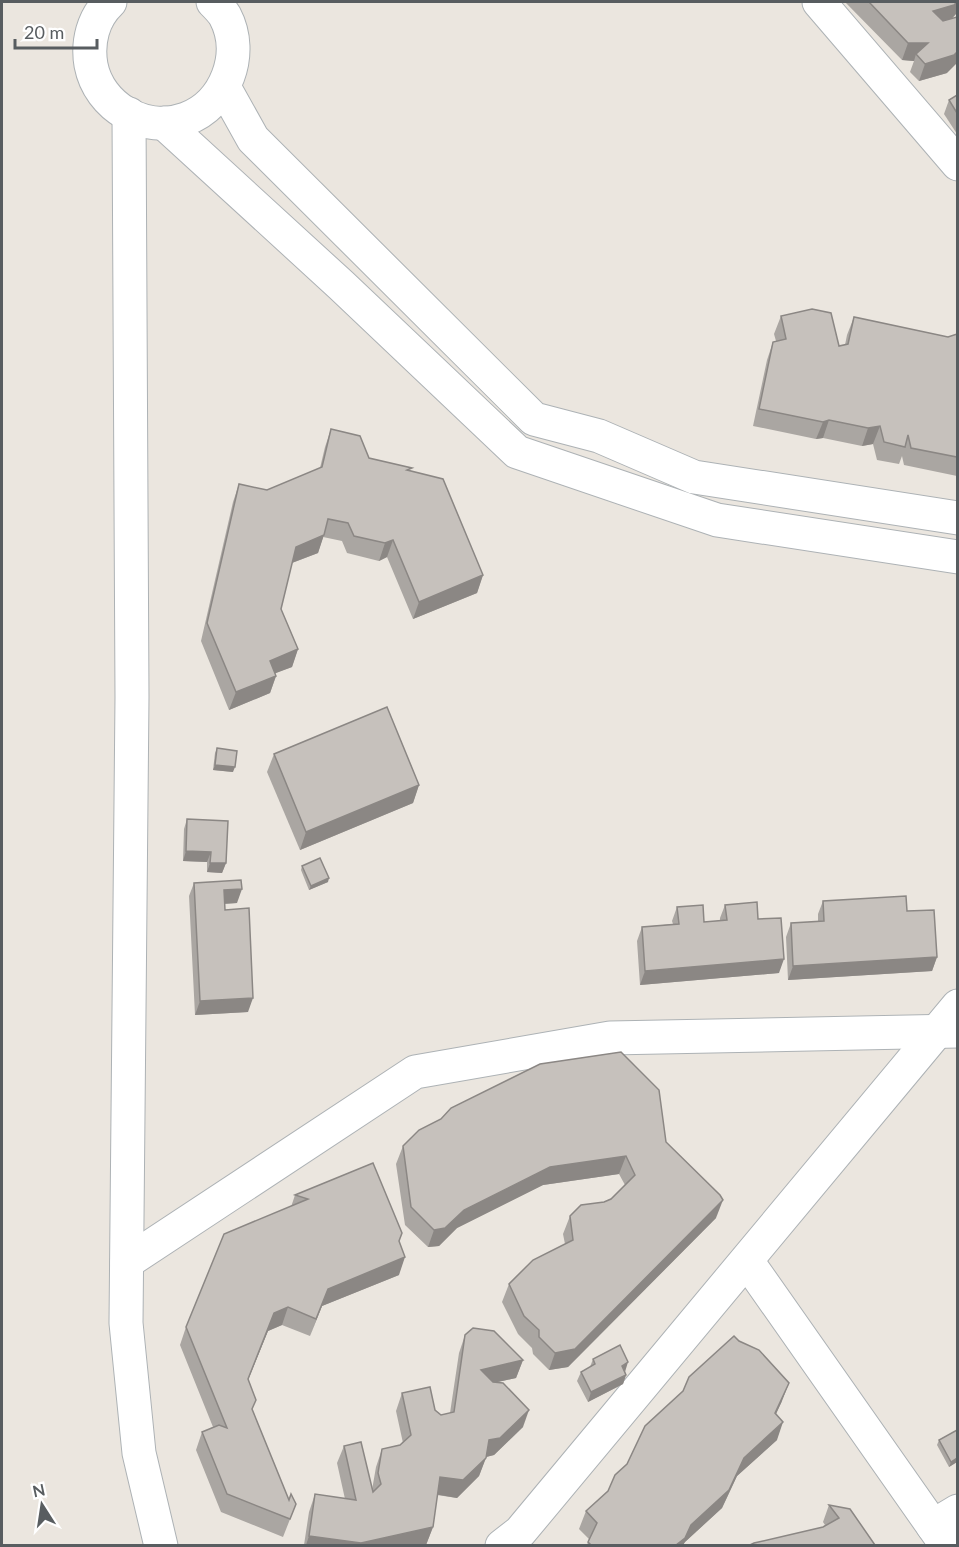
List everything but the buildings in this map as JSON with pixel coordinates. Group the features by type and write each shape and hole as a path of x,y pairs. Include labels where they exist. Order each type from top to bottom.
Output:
{"street":[{"path":"107,3 92,30 89,52 93,75 104,95 120,111 141,120 164,123 186,119 208,106 224,87 233,64 233,39 225,15 213,2"},
{"path":"819,2 957,164"},
{"path":"224,87 253,139 534,419 599,436 694,477 957,518"},
{"path":"129,114 132,709 126,1323 139,1453 161,1545"},
{"path":"164,123 341,285 517,452 717,520 957,557"},
{"path":"502,1545 520,1532 747,1261 946,1032 957,1006"},
{"path":"127,1262 415,1072 610,1038 946,1032"},
{"path":"747,1261 946,1528"}]}
